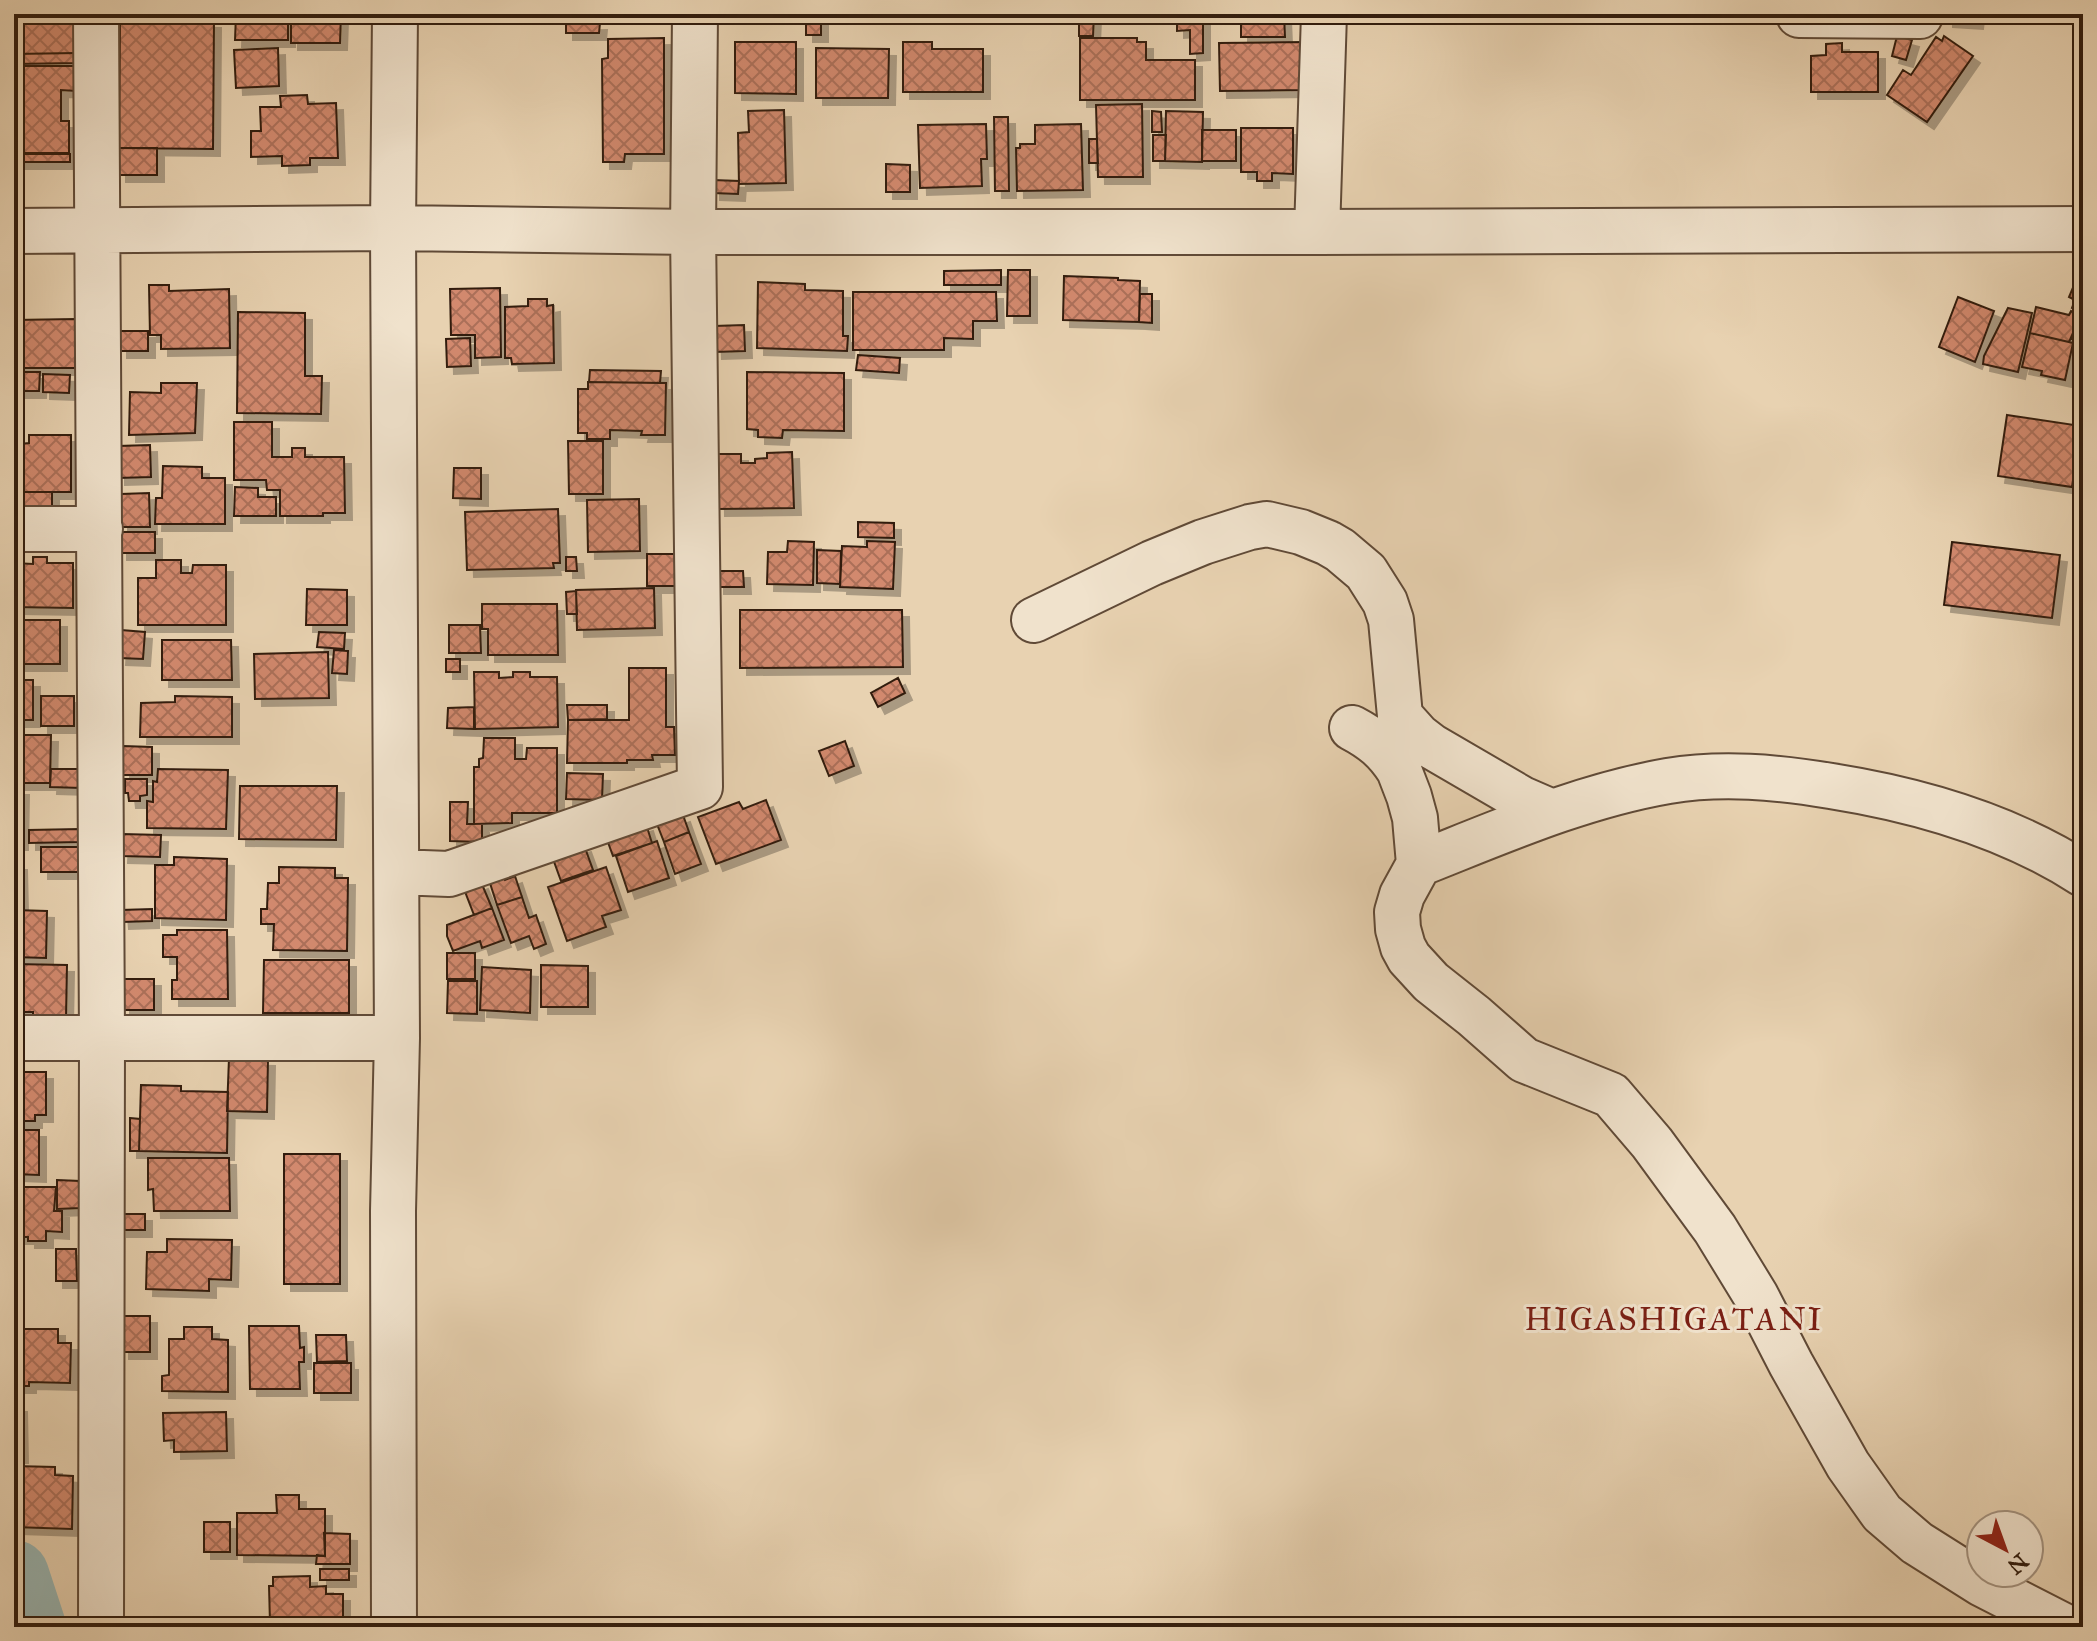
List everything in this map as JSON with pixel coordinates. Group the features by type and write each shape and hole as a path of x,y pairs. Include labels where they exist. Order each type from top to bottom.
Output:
{"street":[{"path":"96,14 102,1037 101,1627"},
{"path":"394,1627 393,1211 397,1038 393,228 395,14"},
{"path":"397,872 449,874 700,787 693,232 695,14"},
{"path":"1317,232 1324,14"},
{"path":"1797,14 1920,16"},
{"path":"14,231 393,228 693,232 2083,229"},
{"path":"1034,620 1152,563 1227,533 1267,524 1301,532 1328,543 1366,572 1385,602 1391,620 1400,716 1399,770"},
{"path":"14,529 100,529"},
{"path":"1400,716 1431,746 1522,799 1552,812"},
{"path":"1352,728 1374,740 1389,754 1399,770 1415,818 1419,864 1402,895 1397,912 1398,929 1409,958 1431,982 1524,1060 1611,1095 1660,1154 1715,1229 1756,1296 1848,1465 1882,1513 1917,1543 1982,1584 2066,1627"},
{"path":"1419,864 1552,812 1622,791 1707,776 1779,778 1885,795 1955,814 2025,843 2083,874"},
{"path":"14,1038 397,1038"}],"building":[{"path":"14,14 76,14 77,53 14,54"},
{"path":"236,14 288,14 288,40 235,40"},
{"path":"291,14 341,14 340,43 291,43"},
{"path":"806,14 821,14 821,35 806,35"},
{"path":"1079,14 1094,14 1093,36 1079,36"},
{"path":"1177,14 1203,14 1203,53 1190,54 1190,30 1177,31"},
{"path":"1241,14 1284,14 1285,37 1241,37"},
{"path":"1946,14 1977,14 1976,22 1946,20"},
{"path":"120,20 214,21 213,149 119,148"},
{"path":"600,23 599,33 566,33 566,24"},
{"path":"1897,36 1912,40 1906,60 1892,56"},
{"path":"1944,36 1973,56 1927,122 1887,95 1903,70 1911,75 1936,37 1942,41"},
{"path":"664,38 664,154 625,154 624,162 603,162 602,59 608,58 608,39"},
{"path":"1080,38 1137,38 1137,42 1146,42 1146,60 1195,60 1195,100 1080,100"},
{"path":"735,42 796,42 796,94 735,93"},
{"path":"903,42 932,42 932,49 983,49 983,92 903,92"},
{"path":"1304,42 1304,90 1220,91 1219,43"},
{"path":"1842,43 1842,52 1878,52 1878,92 1811,92 1811,56 1826,55 1826,44"},
{"path":"278,48 279,86 236,88 234,50"},
{"path":"816,48 889,49 888,98 816,98"},
{"path":"74,53 75,63 14,64 14,54"},
{"path":"14,66 76,66 76,91 61,90 61,121 69,121 69,153 14,153"},
{"path":"307,95 308,104 336,103 338,158 310,158 310,165 282,166 282,156 251,157 251,131 261,131 260,107 281,107 280,96"},
{"path":"1142,104 1143,177 1098,177 1096,105"},
{"path":"784,110 786,183 739,184 738,133 749,132 748,111"},
{"path":"1152,111 1161,112 1162,132 1152,132"},
{"path":"1166,111 1203,112 1202,162 1165,161"},
{"path":"994,117 1008,117 1009,191 995,191"},
{"path":"986,124 987,159 981,159 982,186 920,188 918,125"},
{"path":"1081,124 1083,190 1017,191 1016,148 1020,148 1020,144 1035,144 1035,125"},
{"path":"1241,128 1293,128 1293,174 1272,173 1272,181 1257,181 1257,172 1241,172"},
{"path":"1202,130 1236,130 1236,161 1202,161"},
{"path":"1153,135 1166,135 1165,161 1153,161"},
{"path":"1089,139 1097,139 1098,163 1089,163"},
{"path":"119,148 157,148 157,175 119,175"},
{"path":"14,154 70,154 70,162 14,162"},
{"path":"886,164 910,165 910,192 886,192"},
{"path":"713,180 739,181 738,194 713,193"},
{"path":"1001,270 1001,285 944,285 944,271"},
{"path":"1008,270 1030,270 1030,316 1007,316"},
{"path":"2080,271 2083,272 2083,312 2072,308 2075,300 2069,297"},
{"path":"1064,276 1140,281 1139,322 1063,320"},
{"path":"758,282 805,284 805,290 843,291 843,336 848,336 847,351 757,348"},
{"path":"149,285 169,285 169,291 229,289 230,348 161,349 161,335 150,335"},
{"path":"500,288 501,357 475,358 475,335 451,335 450,289"},
{"path":"853,292 996,292 997,321 973,321 973,339 944,338 944,350 853,350"},
{"path":"1140,294 1152,294 1152,323 1139,322"},
{"path":"1958,297 1994,311 1975,362 1939,347"},
{"path":"528,299 547,299 547,306 553,305 554,363 512,364 511,358 505,358 505,307 528,306"},
{"path":"2036,307 2081,315 2069,342 2030,333"},
{"path":"2008,308 2032,313 2018,372 1983,364"},
{"path":"238,312 305,313 305,376 322,376 321,414 237,413"},
{"path":"2083,315 2083,343 2071,338"},
{"path":"75,319 75,368 14,368 14,320"},
{"path":"744,325 745,351 715,352 714,326"},
{"path":"120,331 148,331 148,351 120,351"},
{"path":"2030,333 2073,343 2065,380 2022,367"},
{"path":"470,338 471,366 447,367 446,339"},
{"path":"858,355 900,358 899,373 856,370"},
{"path":"590,370 661,371 660,383 589,382"},
{"path":"14,372 40,372 39,391 14,391"},
{"path":"747,372 844,373 844,431 783,430 782,438 758,437 758,430 747,429"},
{"path":"43,374 70,375 69,393 43,392"},
{"path":"588,382 666,383 665,435 610,430 610,439 587,439 587,433 578,433 578,389 588,389"},
{"path":"161,383 197,383 195,433 129,435 130,392 161,393"},
{"path":"2007,415 2081,426 2072,487 1998,476"},
{"path":"234,422 272,422 272,457 292,457 292,448 305,448 305,457 344,457 345,513 280,516 280,490 267,490 266,480 234,480"},
{"path":"29,435 71,435 71,492 21,492 21,444 29,443"},
{"path":"568,441 603,441 603,494 569,494"},
{"path":"150,445 151,477 118,478 118,446"},
{"path":"792,452 794,508 718,509 717,454 741,454 741,463 755,463 755,459 767,458 767,453"},
{"path":"163,466 202,467 202,478 225,478 225,524 155,524 156,498 162,498"},
{"path":"454,468 481,468 481,499 453,498"},
{"path":"235,487 258,488 258,497 276,497 276,516 234,516"},
{"path":"21,492 52,492 52,510 21,508"},
{"path":"149,493 150,527 121,527 121,494"},
{"path":"639,499 640,551 588,552 587,500"},
{"path":"558,509 560,563 553,563 554,568 467,570 465,512"},
{"path":"858,522 894,523 894,538 858,537"},
{"path":"120,532 155,532 155,553 120,553"},
{"path":"788,541 814,542 813,585 767,584 768,552 787,552"},
{"path":"867,541 895,542 893,589 840,587 842,546 867,547"},
{"path":"1952,542 2060,555 2052,618 1944,605"},
{"path":"817,550 841,551 840,584 817,583"},
{"path":"647,554 675,554 675,586 647,586"},
{"path":"33,557 47,557 47,563 73,563 73,608 14,607 14,563 33,564"},
{"path":"566,557 576,557 577,571 566,571"},
{"path":"156,560 181,560 181,573 192,573 193,565 226,565 226,625 138,625 138,578 156,578"},
{"path":"717,571 743,571 744,587 717,587"},
{"path":"654,588 655,628 577,630 576,590"},
{"path":"307,589 347,590 347,625 306,625"},
{"path":"576,591 577,614 567,614 566,592"},
{"path":"482,604 557,604 558,655 488,655 488,629 482,629"},
{"path":"740,610 902,610 903,667 740,668"},
{"path":"14,620 60,620 60,664 14,664"},
{"path":"449,625 480,625 481,653 449,653"},
{"path":"121,630 145,632 143,659 119,658"},
{"path":"319,632 345,633 344,649 317,647"},
{"path":"162,640 231,640 232,680 162,680"},
{"path":"334,650 348,651 347,674 332,673"},
{"path":"328,652 329,698 255,699 254,654"},
{"path":"446,659 460,659 460,672 446,672"},
{"path":"629,668 666,668 666,727 674,727 675,755 652,755 653,760 627,760 627,763 567,763 568,720 629,720"},
{"path":"474,672 499,672 499,678 513,677 513,672 530,672 530,677 557,677 558,727 475,729"},
{"path":"898,678 905,693 878,707 871,693"},
{"path":"14,680 33,680 33,720 14,720"},
{"path":"41,696 74,696 74,726 41,726"},
{"path":"175,696 232,697 232,737 140,737 141,703 175,702"},
{"path":"567,705 607,705 607,719 568,720"},
{"path":"474,707 474,729 447,728 448,708"},
{"path":"14,735 51,735 50,783 14,783"},
{"path":"484,738 515,738 515,759 526,759 527,748 557,748 557,813 512,813 512,823 474,824 474,767 479,767 479,759 483,758"},
{"path":"845,741 854,766 829,776 819,751"},
{"path":"123,746 152,747 152,775 123,775"},
{"path":"51,769 81,769 81,788 50,787"},
{"path":"158,769 228,770 226,829 147,828 147,801 153,802 153,781 157,782"},
{"path":"567,773 603,774 602,800 566,799"},
{"path":"125,779 147,779 147,795 140,796 140,801 129,801 128,793 125,793"},
{"path":"240,786 337,786 336,840 239,839"},
{"path":"14,788 22,788 21,843 14,843"},
{"path":"766,800 781,840 716,864 698,817 739,802 743,809"},
{"path":"450,802 468,802 467,824 482,824 482,842 450,841"},
{"path":"683,815 689,832 664,842 657,824"},
{"path":"646,824 652,843 613,856 606,837"},
{"path":"79,829 79,842 29,843 29,830"},
{"path":"689,832 701,864 675,874 664,842"},
{"path":"122,834 161,835 160,857 121,856"},
{"path":"657,841 669,878 628,892 616,856"},
{"path":"584,845 593,870 561,881 552,856"},
{"path":"41,847 81,847 81,872 41,872"},
{"path":"174,857 227,859 226,920 155,918 155,865 174,865"},
{"path":"14,863 20,863 21,905 14,905"},
{"path":"279,867 335,868 335,878 348,878 347,951 273,950 274,924 261,924 261,909 267,909 268,883 279,883"},
{"path":"606,867 621,910 602,916 606,927 567,941 548,887"},
{"path":"503,874 505,880 515,876 522,897 497,905 489,880"},
{"path":"481,882 492,908 474,915 464,889"},
{"path":"522,897 529,918 536,915 546,944 534,949 529,936 511,943 497,905"},
{"path":"492,908 504,940 482,948 480,941 453,951 447,936 447,925"},
{"path":"152,909 152,921 122,922 121,910"},
{"path":"14,910 47,911 46,958 14,957"},
{"path":"177,930 227,930 228,999 172,999 172,980 177,980 177,957 163,957 163,935 177,935"},
{"path":"447,953 475,953 475,979 447,979"},
{"path":"264,960 349,960 349,1013 263,1013"},
{"path":"14,964 67,965 66,1018 33,1017 33,1012 14,1012"},
{"path":"541,965 588,966 588,1007 541,1007"},
{"path":"482,967 531,970 530,1013 480,1010"},
{"path":"123,979 154,979 154,1010 123,1010"},
{"path":"448,981 477,981 477,1014 447,1013"},
{"path":"229,1058 268,1059 267,1112 227,1111"},
{"path":"14,1067 18,1067 18,1072 46,1072 46,1115 35,1115 35,1121 14,1121"},
{"path":"141,1085 181,1086 181,1091 228,1092 227,1153 139,1151"},
{"path":"130,1118 140,1119 139,1151 130,1151"},
{"path":"14,1130 39,1130 39,1175 14,1174"},
{"path":"284,1154 340,1154 340,1284 284,1284"},
{"path":"148,1158 229,1158 230,1211 154,1211 153,1189 148,1190"},
{"path":"57,1180 80,1181 80,1208 57,1209"},
{"path":"14,1187 56,1187 54,1211 62,1211 62,1232 46,1231 46,1241 14,1237"},
{"path":"120,1214 145,1214 145,1230 120,1230"},
{"path":"167,1239 232,1240 231,1280 209,1279 209,1291 146,1289 147,1252 167,1252"},
{"path":"56,1249 76,1249 77,1281 56,1281"},
{"path":"122,1316 150,1316 150,1352 122,1352"},
{"path":"249,1326 299,1326 300,1348 304,1347 304,1362 299,1362 300,1389 250,1389"},
{"path":"184,1327 212,1327 212,1339 228,1340 228,1392 162,1391 162,1376 169,1375 169,1339 184,1339"},
{"path":"14,1329 58,1329 58,1343 71,1343 70,1383 29,1382 29,1386 14,1386"},
{"path":"316,1335 346,1335 347,1361 317,1362"},
{"path":"314,1363 351,1363 351,1393 314,1393"},
{"path":"14,1405 20,1405 21,1456 14,1456"},
{"path":"226,1412 227,1451 174,1452 174,1440 164,1441 163,1413"},
{"path":"14,1466 55,1467 55,1475 73,1476 72,1529 14,1527"},
{"path":"276,1495 299,1495 299,1509 325,1509 325,1556 237,1555 237,1513 277,1513"},
{"path":"204,1522 230,1522 230,1552 204,1552"},
{"path":"324,1533 350,1534 350,1564 316,1564 317,1555 325,1556"},
{"path":"320,1569 349,1569 349,1580 320,1580"},
{"path":"310,1576 310,1587 326,1586 326,1594 343,1594 343,1622 270,1623 269,1586 273,1586 273,1577"}],"waterway":[{"path":"14,1575 31,1627"}],"district":[{"name":"HIGASHIGATANI","path":"1674,1319"}]}
